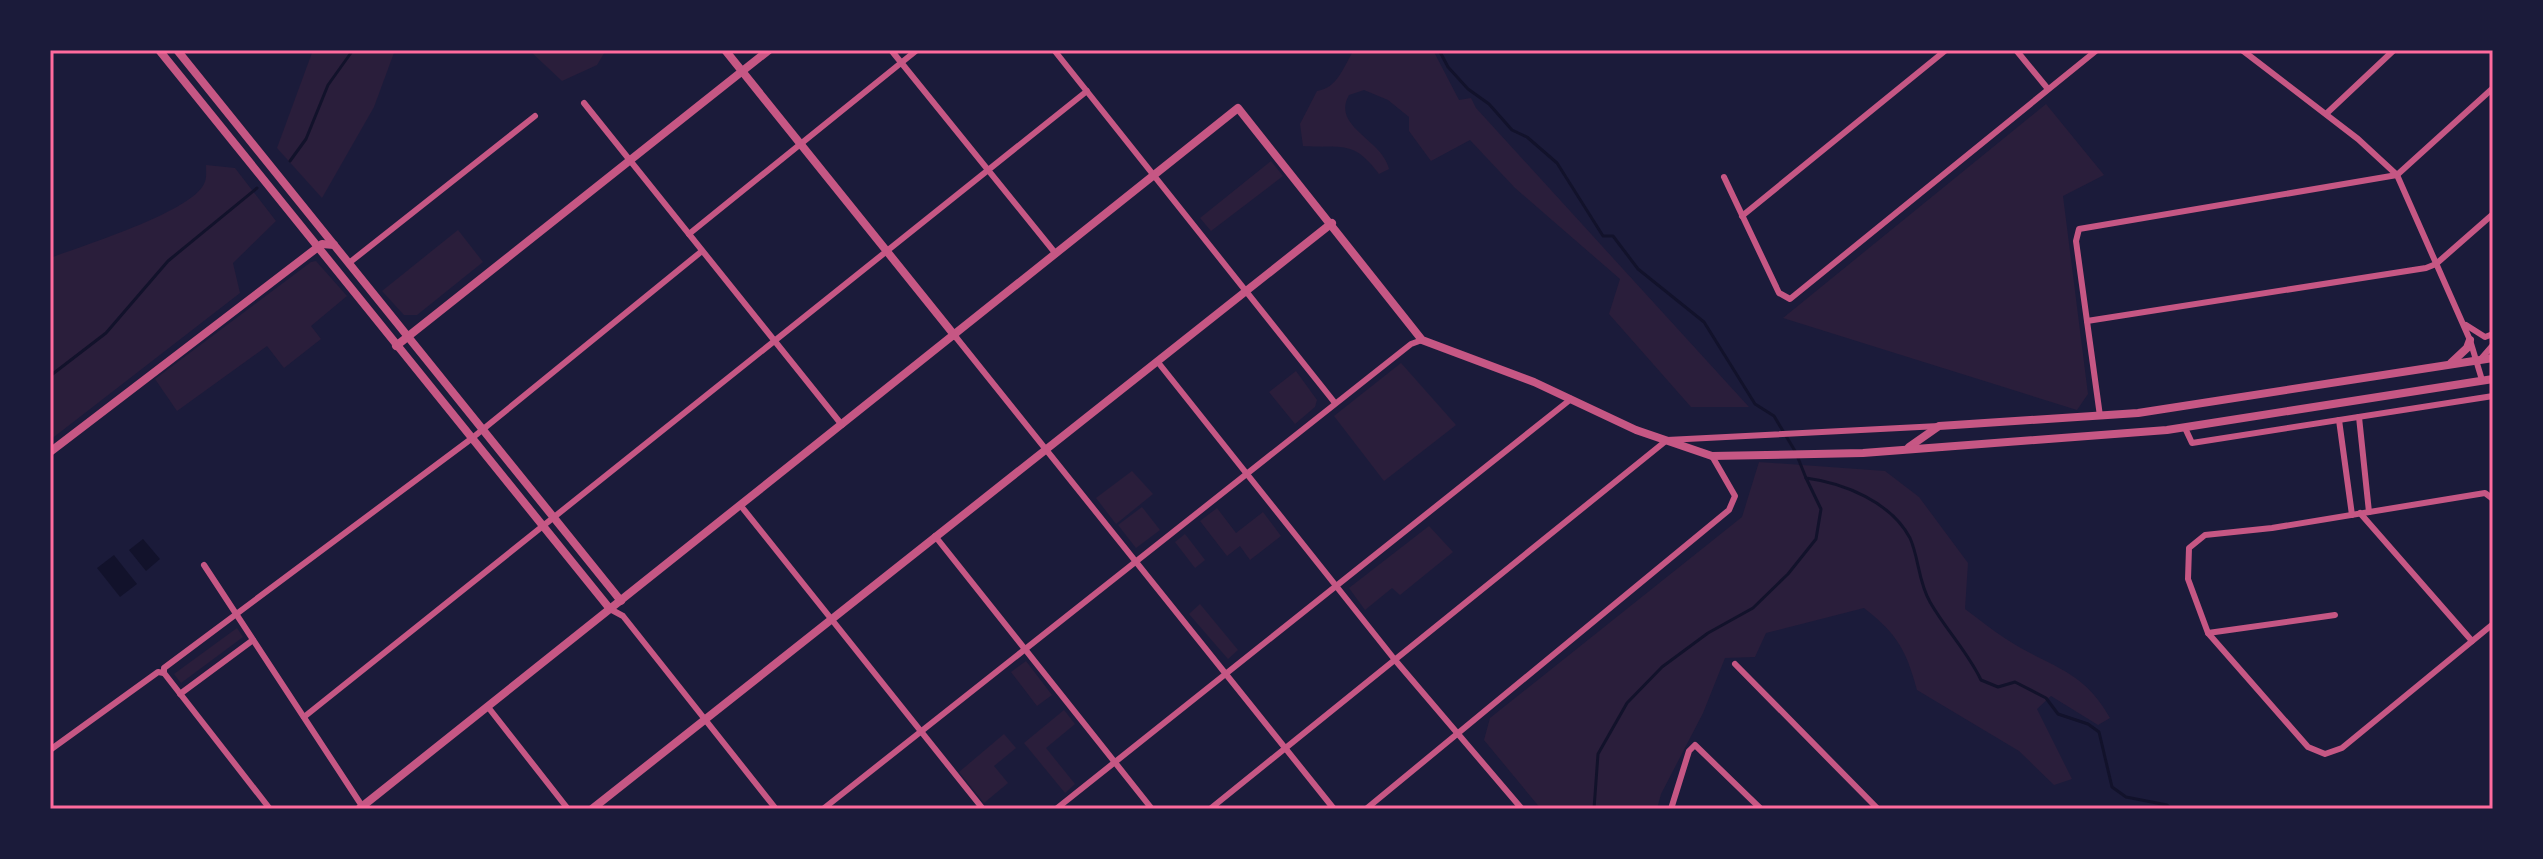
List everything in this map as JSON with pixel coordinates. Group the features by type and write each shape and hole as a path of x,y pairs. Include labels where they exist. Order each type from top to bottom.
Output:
{"street":[{"path":"159,50 542,527 610,609 623,616 776,809"},
{"path":"177,50 621,601 623,616"},
{"path":"725,50 1334,809"},
{"path":"396,346 769,50"},
{"path":"891,50 1056,254"},
{"path":"689,234 917,50"},
{"path":"1054,50 1335,403"},
{"path":"1742,216 1946,50"},
{"path":"2016,50 2048,89"},
{"path":"1724,177 1779,293 1786,299 1794,296 2097,50"},
{"path":"2242,50 2386,162 2397,175 2463,322 2482,380"},
{"path":"2326,114 2394,50"},
{"path":"192,91 203,82"},
{"path":"2100,416 2076,241 2079,229 2397,175 2493,88"},
{"path":"304,717 1087,91"},
{"path":"584,103 842,425"},
{"path":"204,565 362,808 1238,108 1422,340 1712,456 1863,453 2185,428 2493,379"},
{"path":"332,266 344,267 535,116"},
{"path":"2087,321 2436,264 2493,214"},
{"path":"592,809 1332,223"},
{"path":"50,452 317,248 334,245"},
{"path":"164,673 164,668 471,439 702,251"},
{"path":"2463,322 2485,337 2493,334"},
{"path":"823,809 1246,472 1411,344 1422,340"},
{"path":"2447,366 2461,355 2470,340"},
{"path":"2478,361 2493,345"},
{"path":"1210,809 1667,440 2100,416 2493,358"},
{"path":"1157,361 1395,660 1522,809"},
{"path":"2185,428 2192,443 2493,396"},
{"path":"1056,809 1571,399"},
{"path":"2359,417 2369,512"},
{"path":"2339,420 2352,515"},
{"path":"1908,448 1939,426"},
{"path":"1366,809 1729,510 1735,496 1712,456"},
{"path":"2493,499 2485,493 2205,535 2189,548 2188,579 2208,633 2308,747 2325,754 2342,748 2493,624"},
{"path":"741,506 983,809"},
{"path":"2360,513 2472,641"},
{"path":"935,536 1152,809"},
{"path":"2208,633 2335,615"},
{"path":"180,694 253,640"},
{"path":"1735,664 1878,809"},
{"path":"50,750 158,672 164,673 270,809"},
{"path":"488,707 568,809"},
{"path":"1671,809 1689,751 1695,745 1761,809"}],"shaded area":[{"path":"313,50 395,50 374,107 322,198 277,148"},
{"path":"529,50 606,50 597,65 562,81"},
{"path":"1354,50 1433,50 1459,100 1471,98 1476,108 1749,407 1691,407 1609,314 1620,279 1515,188 1470,140 1431,161 1409,131 1409,117 1388,100 1364,90 1349,95 1345,106 1347,116 1385,159 1389,169 1379,174 1362,155 1346,148 1303,146 1300,124 1317,91 1335,81"},
{"path":"2046,104 2104,175 2063,196 2088,394 2077,410 1783,318"},
{"path":"1271,161 1283,176 1211,231 1200,218"},
{"path":"206,165 235,168 276,221 233,263 240,293 50,440 50,258 134,227 179,206 204,184"},
{"path":"458,230 483,262 417,315 404,315 382,291"},
{"path":"316,261 347,296 311,326 321,339 284,368 267,346 177,411 155,379"},
{"path":"1401,363 1456,425 1384,481 1334,416"},
{"path":"1296,371 1317,400 1315,407 1295,424 1269,392"},
{"path":"1759,462 1885,471 1919,497 1968,563 1965,609 2006,639 2077,679 2100,702 2110,718 2098,725 2051,696 2037,709 2072,779 2054,785 2019,751 1917,690 1899,643 1864,608 1766,633 1755,657 1725,658 1703,713 1661,794 1657,809 1541,809 1484,740 1490,718 1742,517"},
{"path":"1132,471 1153,494 1116,524 1096,498"},
{"path":"1142,507 1160,530 1136,548 1118,525"},
{"path":"1217,508 1236,533 1263,512 1281,536 1250,560 1240,546 1227,556 1200,521"},
{"path":"1429,526 1453,552 1400,595 1392,588 1365,610 1349,588"},
{"path":"1185,534 1205,560 1195,568 1175,542"},
{"path":"143,539 160,559 146,571 129,550"},
{"path":"114,555 137,584 120,597 97,568"},
{"path":"1200,604 1238,650 1228,659 1189,614"},
{"path":"237,628 243,637 181,683 174,674"},
{"path":"1026,661 1052,695 1037,706 1011,672"},
{"path":"1064,710 1075,724 1046,748 1075,784 1065,793 1024,743"},
{"path":"1004,734 1016,748 994,766 1008,783 984,803 959,772"}],"waterway":[{"path":"290,161 306,139 328,85 353,50"},
{"path":"1439,50 1448,67 1468,89 1489,104 1512,130 1527,137 1557,163 1603,236 1613,236 1638,269 1704,322 1755,404 1774,416 1795,451"},
{"path":"50,376 106,333 168,261 257,188"},
{"path":"1798,458 1806,478 1836,484 1865,496 1902,525 1913,546 1930,602 1981,680 1998,687 2015,682 2046,698 2058,714 2088,724 2099,732 2112,787 2126,797 2167,805 2171,809"},
{"path":"1594,809 1598,754 1627,703 1662,667 1708,633 1753,608 1788,574 1816,539 1821,509 1806,478"}]}
